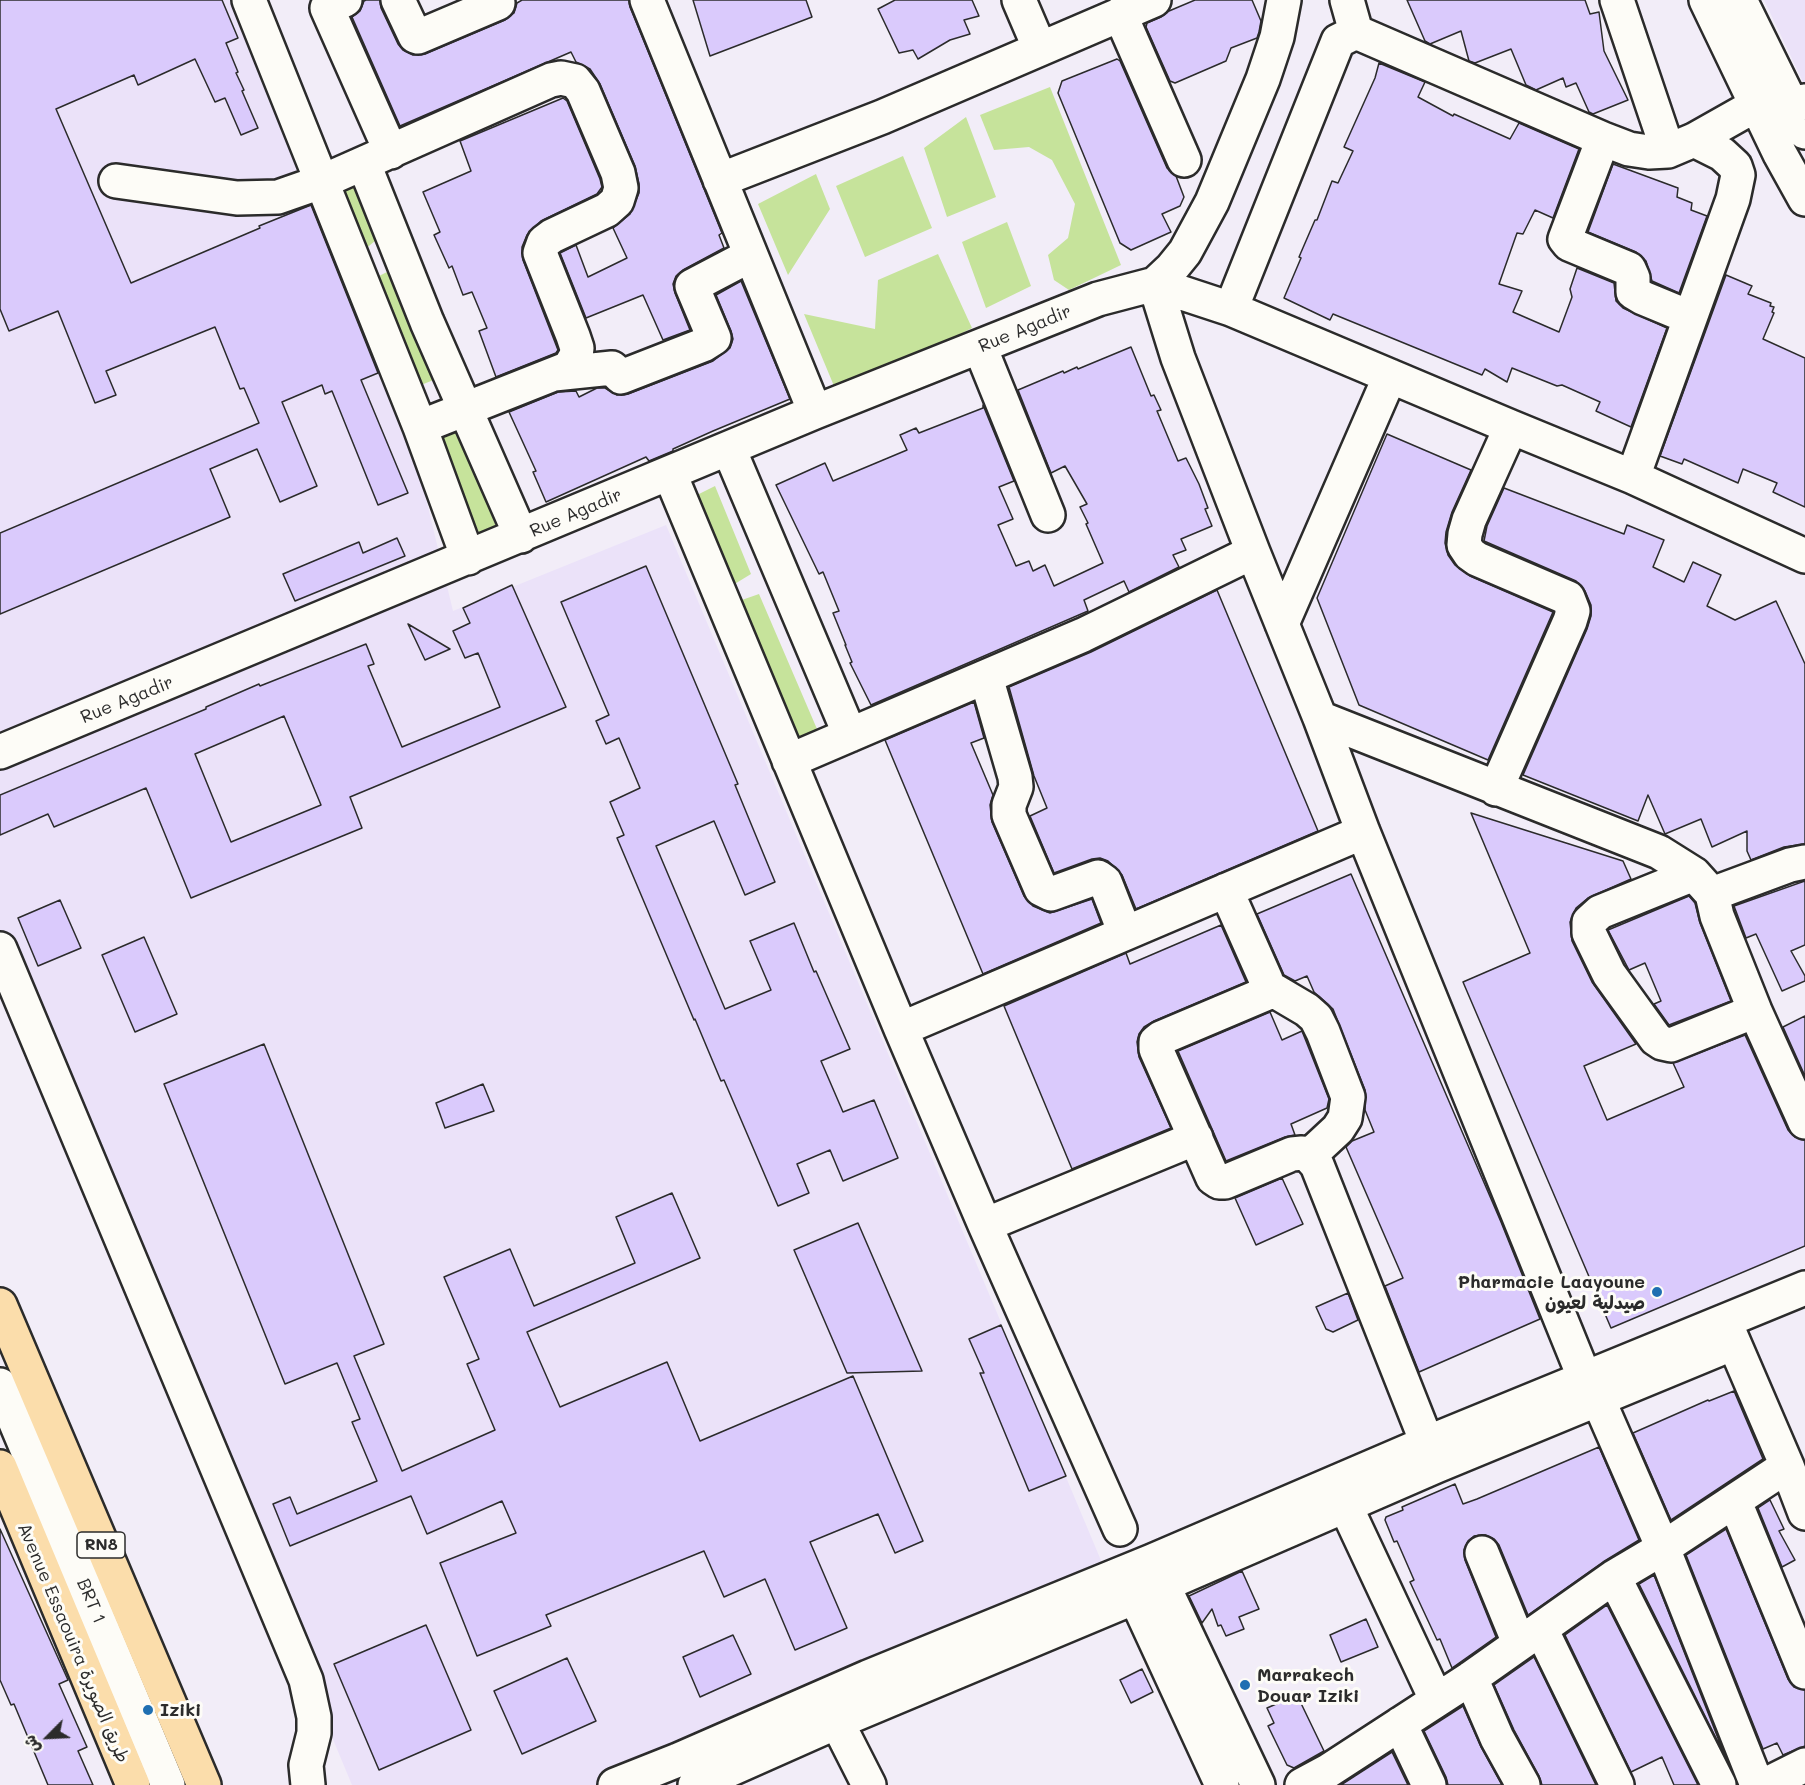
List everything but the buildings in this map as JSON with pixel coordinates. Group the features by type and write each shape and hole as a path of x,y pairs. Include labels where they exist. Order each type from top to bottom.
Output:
{"main road":[{"name":"RN8","path":"0,1305 204,1785"},
{"name":"Avenue Essaouira طريق الصويرة","path":"0,1467 133,1785"}],"street":[{"path":"249,0 420,427 468,558"},
{"path":"345,0 327,8 377,158 427,322 521,536"},
{"path":"398,0 415,36 421,37 498,3 496,0"},
{"path":"647,0 815,412"},
{"path":"1019,0 1040,49"},
{"path":"720,180 882,117 1154,0"},
{"path":"1155,284 1185,252 1212,202 1263,79 1277,37 1284,0"},
{"path":"1347,0 1356,32"},
{"path":"1617,0 1681,146"},
{"path":"1706,0 1779,154 1805,199"},
{"path":"1740,0 1801,114"},
{"path":"1120,14 1184,160"},
{"path":"1231,309 1338,41 1356,32 1629,149 1649,152 1681,146 1756,105 1801,114"},
{"path":"116,181 237,198 263,198 293,193 550,80 567,78 575,81 583,92 618,172 621,188 617,201 607,210 544,242 540,253 577,348 576,356 569,368 420,427"},
{"path":"1603,139 1565,239 1569,244 1629,269 1633,278 1633,292 1689,317"},
{"path":"1633,477 1732,199 1738,175 1735,166 1722,154 1681,146"},
{"path":"554,374 612,368 621,377 703,345 714,338 692,286 751,255"},
{"path":"1155,284 1231,309 1633,477 1805,556"},
{"path":"1155,284 1178,358 1363,832 1592,1389 1663,1548 1757,1785"},
{"name":"Rue Agadir","path":"0,752 815,412 1098,299 1155,284"},
{"path":"980,347 1048,515"},
{"path":"1282,624 1390,376"},
{"path":"1496,789 1573,611 1568,598 1476,560 1464,545 1469,520 1511,427"},
{"path":"729,449 850,735"},
{"path":"670,474 901,1029 985,1225 1143,1579 1222,1785"},
{"path":"789,761 1083,635 1253,552"},
{"path":"986,677 1016,777 1016,787 1009,805 1009,815 1041,889 1051,894 1098,877 1105,882 1125,933"},
{"path":"1320,718 1659,852 1703,884 1755,1011 1805,1122"},
{"path":"901,1029 1363,832"},
{"path":"1755,1011 1671,1045 1662,1043 1656,1039 1610,974 1589,933 1589,922 1600,912 1703,884 1805,862"},
{"path":"1226,890 1268,987 1307,1010 1316,1018 1348,1097 1348,1110 1342,1123 1309,1156"},
{"path":"0,949 306,1680 314,1717 314,1733 301,1778"},
{"path":"1268,987 1265,994 1161,1038 1156,1042 1156,1049 1214,1178 1219,1182 1225,1182 1292,1155 1309,1156 1317,1165 1431,1454"},
{"path":"985,1225 1196,1138"},
{"path":"1729,1333 1805,1288"},
{"path":"695,1785 837,1722 1143,1579 1431,1454 1729,1333 1805,1312"},
{"path":"1729,1333 1805,1513"},
{"name":"BRT 1","path":"0,1385 168,1785"},
{"path":"615,1785 868,1677 1345,1505 1431,1454"},
{"path":"1322,1780 1614,1577 1735,1502 1787,1466"},
{"path":"1735,1502 1805,1672"},
{"path":"1345,1505 1436,1699"},
{"path":"1482,1553 1617,1785"},
{"path":"1614,1577 1719,1785"},
{"path":"1143,1579 1258,1785"},
{"path":"1471,1678 1497,1738 1522,1785"},
{"path":"837,1722 868,1785"},
{"path":"1400,1724 1429,1785"},
{"path":"1765,1785 1805,1765"}],"shaded area":[{"path":"0,0 233,0 409,428 453,611 666,525 1113,1589 629,1785 352,1785 0,939"},
{"path":"1764,0 1805,0 1805,86"}],"green space":[{"path":"1050,87 1121,265 1069,290 1054,280 1048,255 1068,238 1075,204 1052,160 1029,147 994,150 980,115"},
{"path":"966,117 996,197 947,217 924,148"},
{"path":"903,156 932,228 865,257 836,186"},
{"path":"816,174 830,209 788,275 758,204"},
{"path":"359,183 382,235 363,251 336,184"},
{"path":"1007,222 1031,286 986,308 962,242"},
{"path":"938,254 972,328 888,371 834,386 804,314 875,329 878,280"},
{"path":"395,268 436,379 416,387 373,279"},
{"path":"456,422 497,529 483,541 433,434"},
{"path":"715,486 751,574 733,585 697,495"},
{"path":"759,594 820,736 798,747 739,601"}],"place":[{"name":"Pharmacie Laayoune صيدلية لعيون","path":"1657,1292"},
{"name":"Marrakech Douar Iziki","path":"1245,1685"},
{"name":"Iziki","path":"148,1710"}]}
